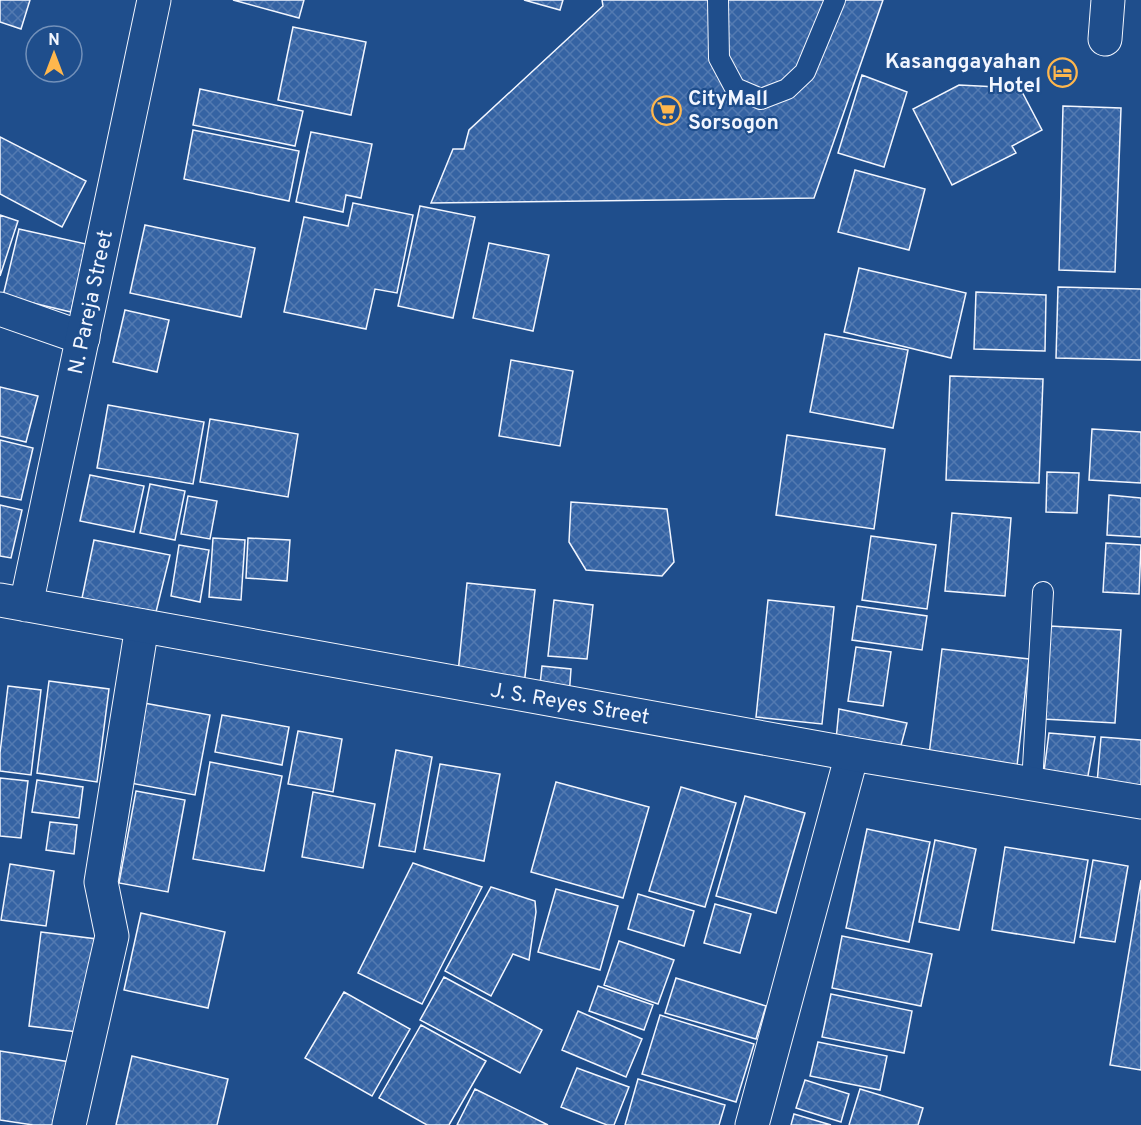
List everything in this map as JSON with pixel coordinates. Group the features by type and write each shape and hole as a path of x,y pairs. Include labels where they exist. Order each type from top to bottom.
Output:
{"street":[{"name":"N. Pareja Street","path":"13,602 83,338 154,0"},
{"path":"1105,39 1108,0"},
{"path":"0,309 83,338"},
{"name":"J. S. Reyes Street","path":"13,602 852,754 1141,802"},
{"path":"69,1125 112,936 101,882 142,626"},
{"path":"752,1125 852,754"}],"lane":[{"path":"718,0 719,58 735,88 761,99 787,89 805,72 835,0"},
{"path":"1032,784 1043,592"}],"building":[{"path":"0,0 30,0 21,29 0,22"},
{"path":"233,0 304,0 299,18"},
{"path":"524,0 563,0 560,10"},
{"name":"CityMall Sorsogon","path":"602,0 883,0 814,198 431,203 453,149 464,149 469,130 603,6"},
{"path":"293,27 366,42 351,115 278,100"},
{"path":"862,75 907,92 884,167 838,153"},
{"path":"959,85 1020,88 1042,130 1012,146 1016,153 952,185 913,109"},
{"path":"200,89 303,111 295,146 193,125"},
{"path":"1063,106 1121,108 1115,272 1059,270"},
{"path":"193,130 299,151 289,201 184,179"},
{"path":"311,132 372,144 361,198 346,195 343,212 296,202"},
{"path":"0,137 86,181 62,227 0,194"},
{"path":"855,170 925,189 909,250 838,232"},
{"path":"353,203 413,215 397,293 375,289 366,329 284,312 304,217 348,226"},
{"path":"420,206 475,217 453,318 398,306"},
{"path":"0,215 18,221 0,276"},
{"path":"145,225 255,248 241,317 130,293"},
{"path":"19,229 86,244 71,312 3,296"},
{"path":"489,243 549,255 533,331 473,318"},
{"path":"859,268 966,293 951,358 844,332"},
{"path":"1058,287 1141,289 1141,360 1056,358"},
{"path":"976,292 1046,295 1045,351 974,349"},
{"path":"125,310 169,320 157,372 113,362"},
{"path":"825,334 908,350 893,428 810,412"},
{"path":"511,360 573,371 560,446 499,436"},
{"path":"950,376 1043,379 1039,483 946,480"},
{"path":"0,387 38,396 26,442 0,436"},
{"path":"108,405 204,422 193,484 97,468"},
{"path":"210,419 298,434 288,497 200,482"},
{"path":"1092,429 1141,432 1141,483 1089,480"},
{"path":"787,435 885,449 874,529 776,515"},
{"path":"0,440 33,448 21,500 0,496"},
{"path":"1047,472 1079,473 1077,513 1046,512"},
{"path":"90,475 144,486 134,532 80,521"},
{"path":"150,484 185,491 175,540 140,533"},
{"path":"1109,495 1141,498 1141,537 1107,535"},
{"path":"188,496 217,501 210,539 181,534"},
{"path":"571,502 667,509 674,562 662,576 586,570 569,542"},
{"path":"0,505 22,510 11,558 0,556"},
{"path":"952,513 1011,518 1005,596 945,591"},
{"path":"871,536 936,545 927,609 862,600"},
{"path":"213,538 245,540 241,600 209,597"},
{"path":"248,538 290,540 287,581 246,578"},
{"path":"94,540 170,555 155,616 82,598"},
{"path":"1106,543 1141,545 1139,594 1103,592"},
{"path":"179,545 209,550 200,602 171,596"},
{"path":"467,583 535,590 524,685 458,673"},
{"path":"554,600 593,605 587,659 548,656"},
{"path":"768,600 834,607 822,724 756,717"},
{"path":"857,606 927,616 922,650 852,640"},
{"path":"1050,626 1121,630 1115,723 1043,719"},
{"path":"856,647 891,652 883,706 848,701"},
{"path":"942,649 1029,659 1017,766 929,755"},
{"path":"542,666 571,669 569,697 539,694"},
{"path":"49,681 109,689 97,782 37,773"},
{"path":"8,686 41,690 31,775 0,771"},
{"path":"144,703 210,715 195,795 130,783"},
{"path":"839,709 907,723 900,749 836,740"},
{"path":"222,715 289,727 282,765 215,752"},
{"path":"298,731 342,739 333,792 288,784"},
{"path":"1049,733 1095,737 1087,781 1044,771"},
{"path":"1101,737 1141,740 1141,789 1097,783"},
{"path":"396,750 432,757 415,852 379,846"},
{"path":"210,762 282,776 264,871 193,859"},
{"path":"440,764 500,774 484,861 424,849"},
{"path":"0,778 28,781 21,838 0,836"},
{"path":"37,780 83,787 79,818 32,812"},
{"path":"556,782 649,807 623,898 531,872"},
{"path":"681,787 736,803 705,907 649,891"},
{"path":"136,791 185,800 168,892 119,883"},
{"path":"313,792 375,804 363,868 302,857"},
{"path":"745,796 805,813 776,913 716,896"},
{"path":"50,822 77,825 74,854 46,850"},
{"path":"867,829 930,842 909,942 846,928"},
{"path":"935,840 976,849 959,930 919,922"},
{"path":"1005,847 1088,860 1074,943 992,930"},
{"path":"1093,860 1128,866 1115,942 1080,937"},
{"path":"413,863 482,887 422,1004 358,973"},
{"path":"10,864 54,871 46,926 1,920"},
{"path":"1141,880 1141,1070 1110,1065"},
{"path":"491,887 535,901 536,912 529,960 513,954 491,996 445,971"},
{"path":"556,889 618,906 600,970 538,952"},
{"path":"638,894 694,911 684,946 628,929"},
{"path":"715,904 751,914 740,953 704,943"},
{"path":"141,913 225,932 208,1008 124,990"},
{"path":"41,932 97,939 86,1033 29,1026"},
{"path":"842,936 932,954 921,1006 832,988"},
{"path":"619,941 674,960 658,1004 604,985"},
{"path":"444,977 542,1030 520,1073 420,1020"},
{"path":"676,978 766,1006 756,1039 665,1013"},
{"path":"598,986 653,1005 644,1030 589,1011"},
{"path":"344,992 410,1029 372,1096 305,1058"},
{"path":"831,994 912,1011 904,1053 822,1037"},
{"path":"578,1011 642,1039 626,1077 562,1050"},
{"path":"660,1015 754,1044 736,1102 642,1074"},
{"path":"421,1025 486,1061 449,1125 427,1125 379,1098"},
{"path":"818,1042 887,1056 880,1090 810,1076"},
{"path":"0,1051 70,1062 61,1125 33,1125 0,1120"},
{"path":"132,1056 228,1079 217,1125 116,1125"},
{"path":"577,1068 629,1087 614,1125 607,1125 561,1107"},
{"path":"638,1079 725,1105 719,1125 625,1125"},
{"path":"805,1080 849,1094 841,1122 796,1108"},
{"path":"475,1089 548,1125 457,1125"},
{"path":"860,1089 923,1108 918,1125 849,1125"},
{"path":"794,1114 831,1125 791,1125"}],"place":[{"name":"Kasanggayahan Hotel","path":"1062,73"},
{"name":"CityMall Sorsogon","path":"667,110"}]}
